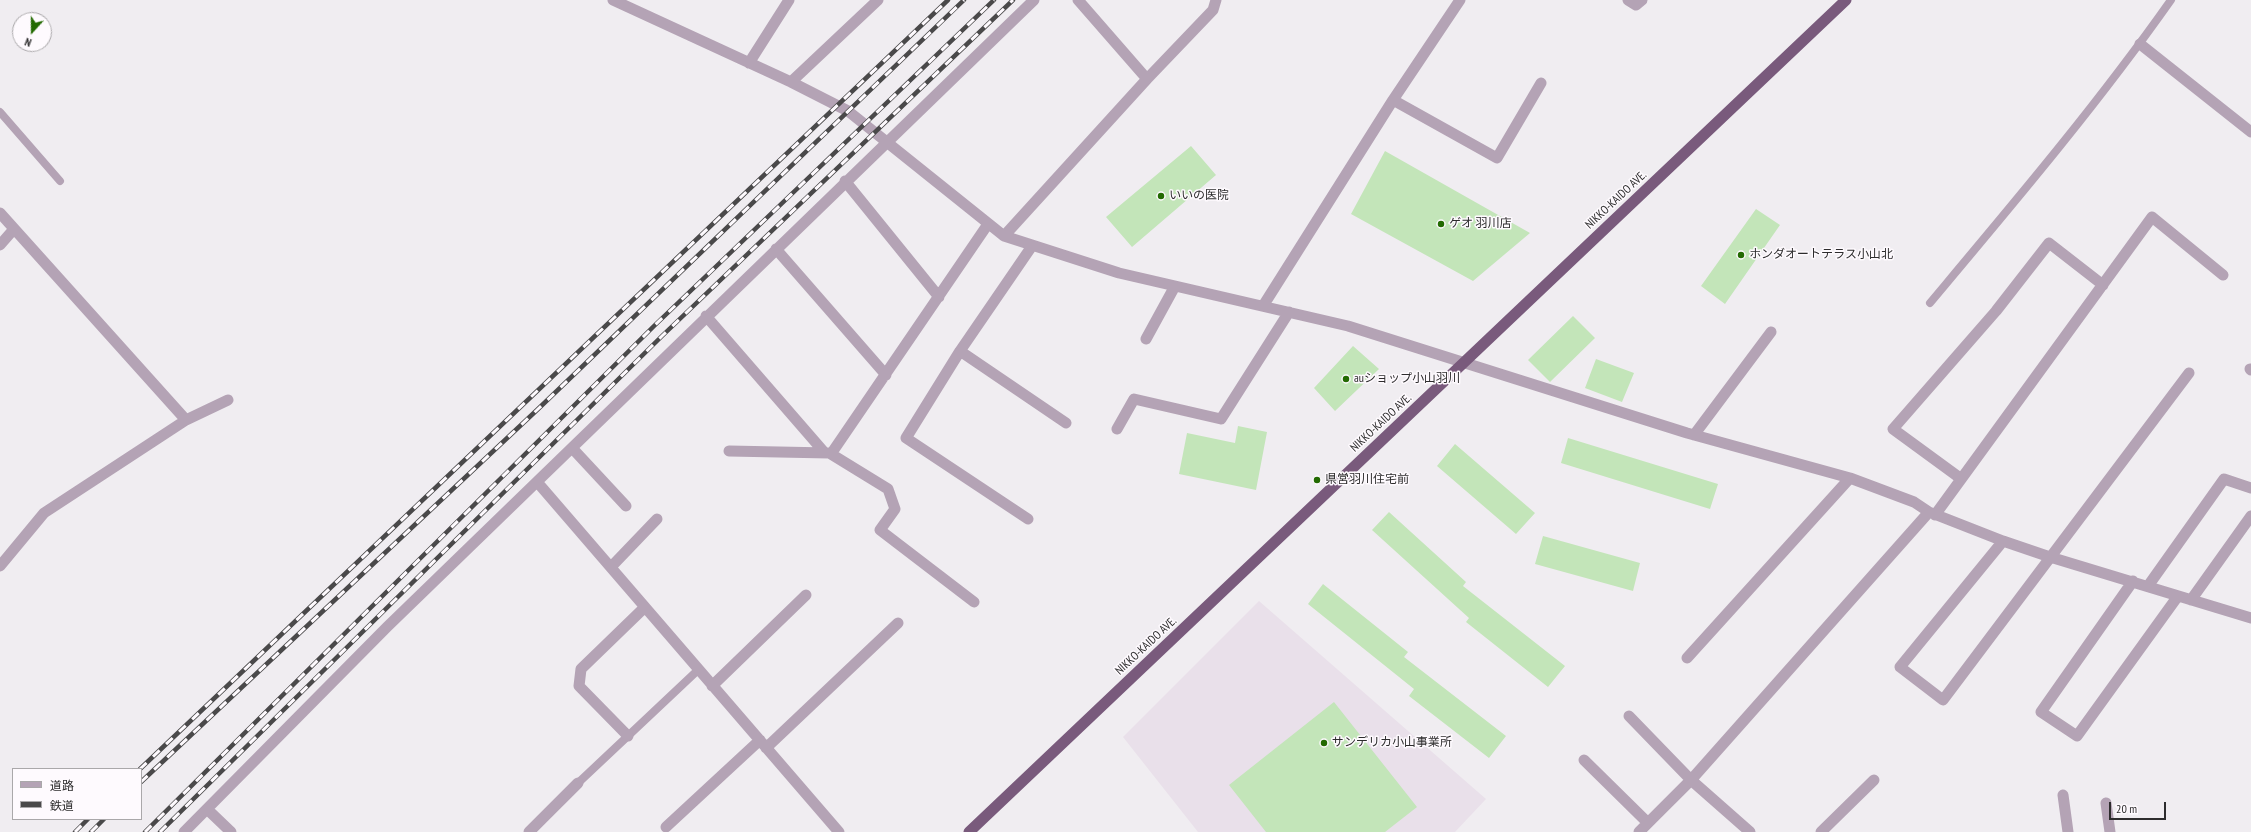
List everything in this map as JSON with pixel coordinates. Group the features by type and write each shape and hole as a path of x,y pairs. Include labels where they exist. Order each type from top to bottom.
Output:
{"highway":[{"name":"NIKKO-KAIDO AVE.","path":"969,832 1846,0"}],"street":[{"path":"613,0 791,82 848,112 1004,236 1119,273 1348,326 1463,364 1694,435 1850,478 1914,502 1932,513 2003,541 2050,557 2134,581 2251,618"},
{"path":"749,63 789,0"},
{"path":"791,82 878,0"},
{"path":"184,832 387,627 538,483 706,316 1034,0"},
{"path":"1078,0 1147,78"},
{"path":"1004,236 1147,78 1213,10 1215,0"},
{"path":"1263,306 1393,100 1460,0"},
{"path":"1628,0 1636,5 1642,0"},
{"path":"2140,44 2251,132"},
{"path":"1393,100 1497,158 1541,83"},
{"path":"845,182 939,297"},
{"path":"0,214 186,420"},
{"path":"1639,832 1691,780 1932,513 1960,478 2152,217 2223,275"},
{"path":"828,453 886,375 988,224"},
{"path":"0,245 14,229"},
{"path":"1960,478 1893,429 1996,311 2049,243 2103,285"},
{"path":"1028,519 906,438 960,351 1032,246"},
{"path":"776,249 886,375"},
{"path":"1146,339 1175,286"},
{"path":"1117,429 1134,399 1220,419 1289,312"},
{"path":"706,316 828,453 888,489 895,509 880,530 974,602"},
{"path":"1694,435 1771,332"},
{"path":"960,351 1066,423"},
{"path":"2003,541 1900,666 1944,700 2189,373"},
{"path":"0,566 44,513 186,420 228,400"},
{"path":"573,449 626,506"},
{"path":"729,451 828,453"},
{"path":"1686,658 1850,478"},
{"path":"2148,586 2224,479 2251,488"},
{"path":"538,483 839,832"},
{"path":"2192,600 2251,516"},
{"path":"611,567 657,519"},
{"path":"2134,581 2041,712 2077,736 2178,596"},
{"path":"712,686 806,595"},
{"path":"628,736 579,686 581,669 645,607"},
{"path":"666,827 763,744 898,623"},
{"path":"1629,716 1691,780 1750,832"},
{"path":"1584,760 1648,823"},
{"path":"1821,832 1874,780"},
{"path":"529,832 578,783"},
{"path":"2063,795 2068,832"},
{"path":"2106,803 2110,832"},
{"path":"207,809 231,832"}],"lane":[{"path":"1930,303 2010,208 2140,44 2171,0"},
{"path":"0,112 60,180"},
{"path":"578,783 698,670"}],"shaded area":[{"path":"1259,601 1486,799 1455,832 1198,832 1123,737"}],"building":[{"name":"いいの医院","path":"1191,146 1216,175 1132,247 1106,217"},
{"name":"ゲオ 羽川店","path":"1385,151 1530,233 1473,281 1351,214"},
{"name":"ホンダオートテラス小山北","path":"1756,209 1780,225 1725,304 1701,286"},
{"path":"1573,316 1595,338 1550,382 1528,360"},
{"name":"auショップ小山羽川","path":"1353,346 1379,369 1335,411 1314,388"},
{"path":"1596,359 1634,373 1622,402 1585,388"},
{"path":"1238,426 1267,432 1256,490 1179,474 1187,433 1235,443"},
{"path":"1568,438 1718,484 1710,509 1561,463"},
{"path":"1455,444 1535,513 1516,534 1437,466"},
{"path":"1389,512 1466,582 1463,586 1565,666 1548,687 1466,622 1469,618 1372,530"},
{"path":"1543,536 1640,563 1633,591 1535,564"},
{"path":"1323,584 1408,652 1404,657 1506,736 1489,758 1409,696 1414,689 1308,604"},
{"name":"サンデリカ小山事業所","path":"1334,702 1417,807 1385,832 1266,832 1229,785"}],"railway":[{"path":"141,768 948,0"},
{"path":"142,781 537,410 964,0"},
{"path":"145,832 654,326 994,0"},
{"path":"160,832 662,336 1013,0"},
{"path":"75,832 87,820"},
{"path":"91,832 103,820"}],"place":[{"name":"いいの医院","path":"1161,196"},
{"name":"ゲオ 羽川店","path":"1441,224"},
{"name":"ホンダオートテラス小山北","path":"1741,255"},
{"name":"auショップ小山羽川","path":"1346,379"},
{"name":"県営羽川住宅前","path":"1317,480"},
{"name":"サンデリカ小山事業所","path":"1324,743"}]}
